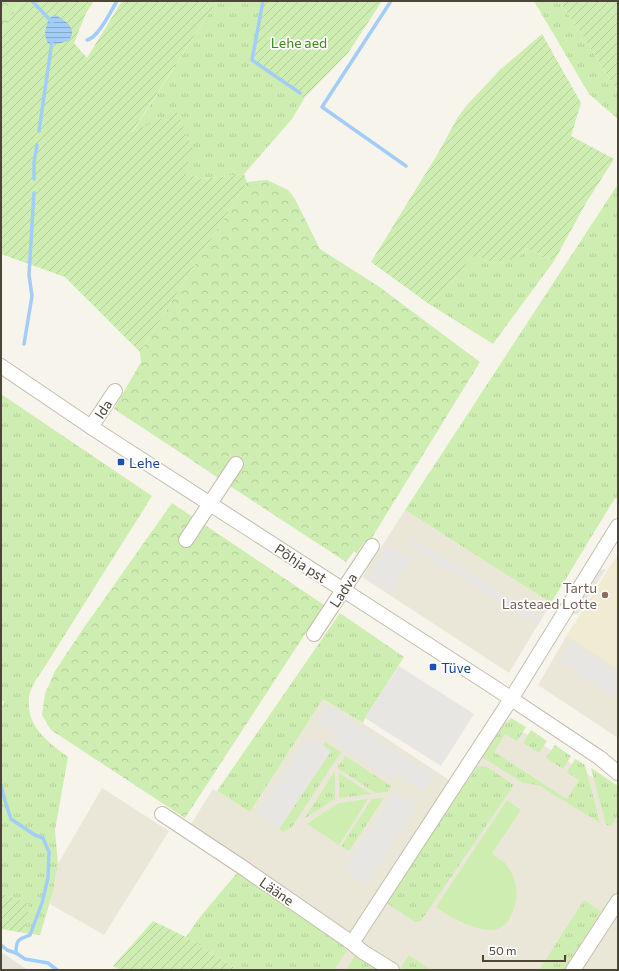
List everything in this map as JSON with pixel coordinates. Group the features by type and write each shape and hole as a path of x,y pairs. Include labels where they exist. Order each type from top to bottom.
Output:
{"street":[{"name":"Põhja pst","path":"1,366 92,427 492,686 600,758 618,773"},
{"name":"Ida","path":"92,427 115,391"},
{"path":"186,540 236,464"},
{"path":"352,943 511,699 618,526"},
{"name":"Ladva","path":"314,634 372,546"},
{"name":"Põhja pst","path":"600,758 618,766"},
{"name":"Lääne","path":"162,814 242,867 363,952 392,970"},
{"path":"573,970 618,902"}],"shaded area":[{"path":"405,510 551,603 509,673 362,577"},
{"path":"413,538 542,618 538,625 408,545"},
{"path":"387,544 411,557 391,592 367,579"},
{"name":"Tartu Lasteaed Lotte","path":"618,554 618,669 567,635"},
{"path":"606,569 578,614 570,614 597,570"},
{"path":"567,635 618,669 618,738 538,685"},
{"path":"571,642 618,672 618,699 559,661"},
{"path":"399,666 474,714 441,766 365,718"},
{"path":"323,699 363,723 449,780 493,714 617,793 618,970 334,970 351,943 191,824 213,789 250,812"},
{"path":"327,706 434,775 424,791 396,773 391,779 331,740 334,734 316,723"},
{"path":"308,736 331,751 279,829 257,814"},
{"path":"102,788 169,831 104,935 50,904 58,864"},
{"path":"394,791 417,806 366,884 343,870"},
{"path":"1,952 28,970 1,970"}],"green space":[{"path":"1,1 21,1 1,33"},
{"path":"21,1 94,1 86,13 74,43 87,58 122,1 217,1 132,132 177,112 193,149 184,173 202,179 244,174 247,182 140,352 65,277 1,254 1,33"},
{"path":"217,1 263,1 252,60 305,97 292,119 244,174 202,179 184,173 132,133"},
{"name":"Lehe aed","path":"263,1 382,1 348,53 305,97 252,60"},
{"path":"534,1 559,1 618,91 618,119 589,94"},
{"path":"559,1 618,1 618,91 581,33"},
{"path":"542,34 581,103 571,136 614,159 586,203 554,261 526,248 519,257 506,261 488,261 476,256 470,258 461,272 444,291 429,304 371,262 437,155 458,117 467,105 501,69"},
{"path":"267,180 288,190 295,199 320,249 378,286 480,362 368,544 364,542 357,553 354,551 346,562 114,409 141,362 140,352 247,182"},
{"path":"618,184 618,499 615,498 551,603 405,510"},
{"path":"526,248 554,261 493,344 429,304 452,282 470,258 476,256 488,261 519,257"},
{"path":"1,394 152,496 37,679 30,694 29,708 35,725 40,733 53,746 68,757 55,830 58,864 53,892 40,935 25,933 28,904 1,893 1,709 4,702 1,699"},
{"path":"172,503 324,605 185,818 51,730 42,715 45,694 55,671"},
{"path":"340,613 404,657 363,723 323,699 250,812 217,791"},
{"path":"511,718 526,727 517,741 505,734 494,752 567,799 579,780 567,772 575,759 585,765 600,823 538,785 523,783 482,757 503,726"},
{"path":"531,730 547,741 539,753 523,743"},
{"path":"325,742 341,752 292,827 284,832 279,829 331,751 323,745"},
{"path":"555,745 571,756 563,769 546,758"},
{"path":"345,756 391,786 388,792 376,793 337,768"},
{"path":"478,766 487,767 514,785 421,921 415,922 384,901"},
{"path":"591,768 618,786 618,815 611,826 606,825"},
{"path":"335,771 335,799 304,819"},
{"path":"339,773 371,794 339,798"},
{"path":"384,798 349,851 341,846 372,799"},
{"path":"368,799 339,845 307,824 339,803"},
{"path":"507,800 521,810 492,853 506,864 510,870 515,881 516,899 512,913 507,922 503,926 496,929 488,930 459,921 436,907"},
{"path":"242,867 352,943 334,970 238,970 186,937 200,917"},
{"path":"1,893 29,904 25,933 1,929"},
{"path":"584,900 601,911 564,970 539,970"},
{"path":"153,921 186,937 238,970 120,970 113,966"},
{"path":"356,954 380,970 346,970"},
{"path":"409,955 431,970 405,970 401,967"}],"water":[{"path":"55,15 64,20 71,28 72,35 68,41 57,44 49,44 45,34 46,27 51,17"}],"waterway":[{"path":"32,1 52,22"},
{"path":"87,40 100,29 117,1"},
{"path":"263,1 252,60 300,93"},
{"path":"391,1 322,107 406,166"},
{"path":"39,131 52,41"},
{"path":"34,179 34,162 37,145"},
{"path":"24,344 32,296 29,275 34,193"},
{"path":"1,786 11,819 35,835 43,838 49,852 48,878 42,903 30,935 19,940 16,953"},
{"path":"1,945 7,950 16,953 25,959 48,963 57,970"}],"place":[{"name":"Lehe","path":"121,462"},
{"name":"Tartu Lasteaed Lotte","path":"605,595"},
{"name":"Tüve","path":"433,667"}]}
